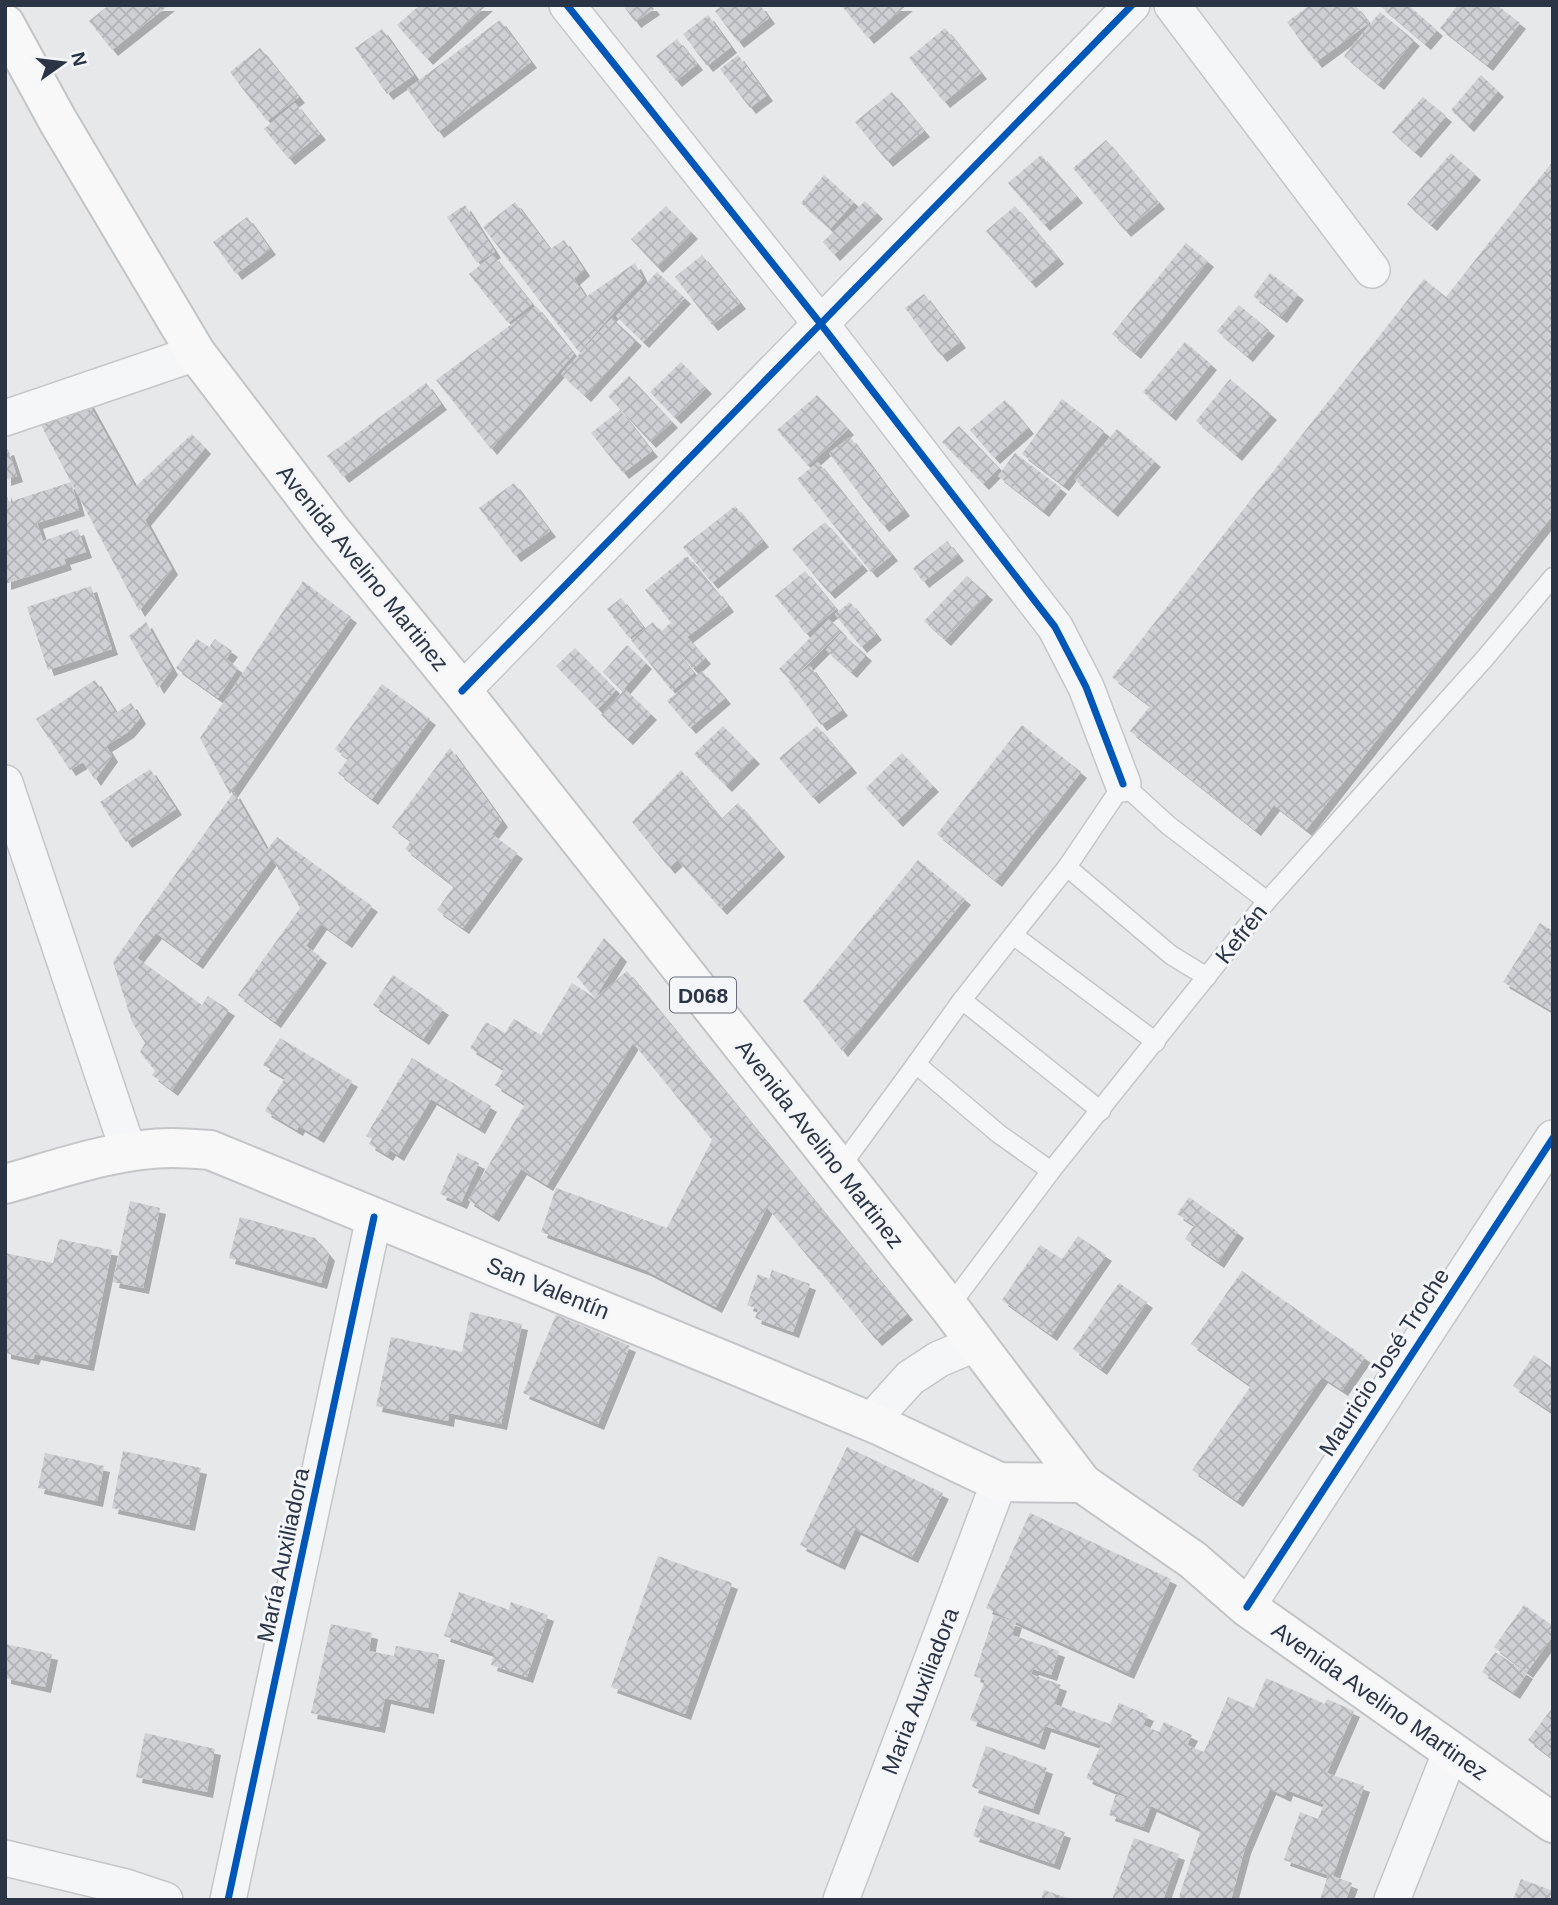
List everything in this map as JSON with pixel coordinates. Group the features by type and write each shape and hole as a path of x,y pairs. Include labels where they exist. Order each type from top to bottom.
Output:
{"main road":[{"name":"Avenida Avelino Martinez","path":"5,24 58,121 195,353 330,529 462,691 949,1307 1082,1483 1193,1560 1247,1607 1553,1823"},
{"name":"San Valentín","path":"5,1184 129,1153 170,1148 210,1150 883,1427 999,1482 1082,1483"}],"street":[{"path":"567,5 820,323 1055,627 1086,687 1123,784"},
{"path":"462,691 1132,5"},
{"path":"1172,5 1372,270"},
{"path":"5,418 195,353"},
{"path":"5,783 129,1153"},
{"name":"Mauricio José Troche","path":"1247,1607 1553,1138"},
{"name":"María Auxiliadora","path":"228,1900 374,1217"},
{"path":"883,1427 882,1409 910,1378 939,1359 975,1343"},
{"name":"Maria Auxiliadora","path":"841,1900 999,1482"},
{"path":"1392,1900 1451,1751"},
{"path":"5,1858 126,1887 165,1900"}],"lane":[{"name":"Kefrén","path":"949,1307 1051,1171 1267,901 1486,657 1553,577"},
{"path":"839,1169 961,1000 1067,867 1123,784 1168,825 1267,901"},
{"path":"1067,867 1171,955 1207,978"},
{"path":"1013,935 1156,1042"},
{"path":"961,1000 1101,1111"},
{"path":"916,1064 999,1134 1051,1171"}],"building":[{"path":"109,5 169,5 112,50 89,21"},
{"path":"420,5 487,5 427,59 397,25"},
{"path":"623,5 651,5 654,9 635,22"},
{"path":"723,5 760,5 769,18 738,42 715,11"},
{"path":"841,5 907,5 868,38"},
{"path":"1310,5 1355,5 1369,23 1316,62 1287,22"},
{"path":"1379,5 1408,5 1437,30 1425,44"},
{"path":"1458,5 1497,5 1520,23 1487,65 1440,28"},
{"path":"1380,12 1414,40 1378,84 1344,56"},
{"path":"708,15 731,47 707,66 683,34"},
{"path":"500,20 531,62 438,132 407,89"},
{"path":"945,28 981,73 944,102 909,58"},
{"path":"382,29 414,75 387,94 355,48"},
{"path":"677,39 697,64 676,81 656,56"},
{"path":"260,48 299,97 267,121 230,72"},
{"path":"738,55 767,95 750,108 720,69"},
{"path":"1481,75 1498,91 1468,126 1451,110"},
{"path":"892,92 924,131 887,161 855,122"},
{"path":"1423,97 1446,116 1415,152 1392,132"},
{"path":"295,103 320,134 289,159 264,129"},
{"path":"1106,140 1159,203 1125,231 1073,168"},
{"path":"1451,153 1475,174 1431,225 1407,204"},
{"path":"1041,155 1077,197 1044,225 1008,183"},
{"path":"1553,161 1553,515 1306,830 1274,805 1255,830 1130,731 1150,706 1112,677 1424,279 1446,297"},
{"path":"824,175 854,202 830,229 801,203"},
{"path":"865,201 877,213 834,255 823,242"},
{"path":"515,202 550,249 564,240 584,270 574,279 586,297 635,263 643,279 579,352 483,227"},
{"path":"465,205 495,252 477,263 447,217"},
{"path":"666,206 692,233 657,267 631,239"},
{"path":"1015,206 1058,258 1030,282 986,231"},
{"path":"247,217 270,249 236,274 213,242"},
{"path":"1186,243 1208,261 1135,353 1112,334"},
{"path":"493,255 532,304 508,323 469,274"},
{"path":"702,255 740,303 712,325 675,277"},
{"path":"657,272 685,298 643,342 616,316"},
{"path":"1270,273 1298,294 1281,317 1253,296"},
{"path":"924,294 960,342 941,356 905,308"},
{"path":"1239,305 1269,330 1247,356 1217,331"},
{"path":"536,306 574,354 491,449 436,380"},
{"path":"612,318 636,340 585,396 561,374"},
{"path":"1185,342 1211,364 1170,415 1143,392"},
{"path":"681,362 706,388 675,418 650,392"},
{"path":"629,376 672,422 650,442 608,396"},
{"path":"1230,379 1271,414 1236,455 1196,421"},
{"path":"426,383 441,404 343,477 327,456"},
{"path":"817,395 848,429 808,466 777,430"},
{"path":"1062,399 1104,431 1063,485 1022,454"},
{"path":"87,400 135,487 192,434 205,448 145,520 172,569 139,611 41,425"},
{"path":"1005,400 1028,428 994,458 970,430"},
{"path":"620,410 652,451 623,473 591,433"},
{"path":"959,426 999,468 983,484 942,442"},
{"path":"1117,429 1155,461 1112,511 1074,479"},
{"path":"850,437 904,510 883,526 829,453"},
{"path":"8,449 17,476 5,480 5,450"},
{"path":"1015,453 1061,488 1043,511 998,476"},
{"path":"818,462 892,555 871,572 797,479"},
{"path":"71,482 79,510 37,523 43,541 78,529 86,552 64,559 66,564 5,584 5,491 9,502"},
{"path":"514,483 550,531 515,556 479,508"},
{"path":"735,506 763,541 712,583 683,547"},
{"path":"825,522 862,565 829,593 792,549"},
{"path":"947,541 958,555 923,582 913,568"},
{"path":"687,556 715,590 677,621 716,590 728,606 687,637 705,658 693,669 668,641 694,673 672,691 631,640 653,622 661,632 670,623 673,625 645,590"},
{"path":"805,571 836,609 806,634 775,596"},
{"path":"967,576 987,594 945,640 924,621"},
{"path":"303,581 351,617 230,794 200,738"},
{"path":"91,586 112,649 48,670 27,607"},
{"path":"621,598 643,627 629,638 607,609"},
{"path":"850,602 876,634 861,647 835,614"},
{"path":"829,619 841,631 791,681 779,669"},
{"path":"146,622 172,669 158,688 129,636"},
{"path":"841,633 866,655 851,672 826,650"},
{"path":"197,639 209,647 215,639 232,651 226,659 238,668 218,698 176,668"},
{"path":"627,645 646,663 622,691 603,672"},
{"path":"575,648 616,690 598,709 556,666"},
{"path":"810,666 842,710 821,725 789,682"},
{"path":"702,671 725,698 690,728 667,701"},
{"path":"95,680 116,713 131,703 140,718 128,732 106,746 112,756 95,780 83,762 70,770 36,719"},
{"path":"382,684 430,719 372,799 338,773 348,759 335,749"},
{"path":"625,689 651,714 627,739 601,715"},
{"path":"1022,725 1081,772 996,881 937,834"},
{"path":"723,726 754,758 726,786 694,754"},
{"path":"817,726 851,767 813,798 779,758"},
{"path":"450,748 502,821 492,834 517,853 463,928 437,910 454,886 405,849 411,841 392,827"},
{"path":"902,753 933,786 897,821 866,788"},
{"path":"150,769 176,809 126,842 100,802"},
{"path":"681,770 721,818 669,868 632,822"},
{"path":"234,792 267,850 277,837 372,906 346,942 321,924 306,946 321,957 275,1022 238,995 300,908 272,858 197,963 156,933 137,958 202,1005 208,996 229,1010 172,1090 152,1075 155,1071 140,1052 145,1043 132,1022 113,962"},
{"path":"738,803 779,851 721,909 678,861"},
{"path":"918,860 965,899 842,1051 803,1001"},
{"path":"1540,923 1553,931 1552,1011 1503,982"},
{"path":"604,938 621,956 595,998 577,977"},
{"path":"627,971 907,1314 876,1340 767,1207 716,1307 645,1270 541,1232 556,1188 667,1228 712,1140 633,1043 547,1185 521,1169 493,1216 468,1200 525,1104 495,1085 504,1069 470,1048 486,1022 505,1033 514,1019 541,1035 572,983 595,998"},
{"path":"393,975 443,1009 423,1039 373,1005"},
{"path":"280,1038 352,1081 318,1137 299,1126 297,1130 265,1111 285,1078 263,1065"},
{"path":"412,1058 491,1106 479,1128 431,1099 398,1155 390,1150 387,1155 369,1144 372,1139 366,1136"},
{"path":"458,1153 479,1163 461,1203 440,1194"},
{"path":"1189,1197 1238,1232 1218,1262 1185,1239 1194,1225 1177,1214"},
{"path":"130,1201 160,1208 143,1288 113,1282"},
{"path":"240,1217 315,1238 329,1255 321,1283 229,1258"},
{"path":"1078,1236 1106,1255 1051,1335 1002,1300 1040,1245 1062,1259"},
{"path":"59,1239 112,1250 88,1365 35,1354 33,1359 5,1353 5,1253 53,1263"},
{"path":"772,1270 810,1284 793,1332 755,1318 758,1309 747,1305 758,1274 769,1279"},
{"path":"1242,1271 1365,1357 1342,1390 1322,1377 1237,1501 1192,1470 1251,1386 1191,1344"},
{"path":"1119,1283 1147,1302 1101,1369 1073,1349"},
{"path":"470,1312 522,1324 501,1424 449,1413 448,1421 376,1406 391,1337 462,1352"},
{"path":"556,1315 630,1346 598,1424 523,1393"},
{"path":"1534,1355 1553,1368 1553,1413 1513,1386"},
{"path":"847,1447 943,1493 912,1557 855,1529 839,1564 800,1545"},
{"path":"123,1451 201,1468 189,1525 112,1508"},
{"path":"45,1453 104,1466 97,1501 38,1488"},
{"path":"1030,1513 1171,1579 1128,1673 986,1608"},
{"path":"658,1556 732,1583 685,1714 611,1687"},
{"path":"459,1592 509,1610 511,1602 548,1615 527,1677 491,1665 494,1653 444,1636"},
{"path":"1524,1605 1553,1626 1553,1636 1527,1672 1494,1647"},
{"path":"994,1615 1016,1622 1012,1635 1059,1651 1051,1675 1033,1669 1031,1674 1061,1685 1054,1704 1110,1724 1119,1703 1148,1715 1143,1725 1159,1732 1164,1722 1192,1735 1187,1745 1204,1752 1228,1697 1254,1708 1266,1678 1325,1704 1327,1699 1354,1711 1327,1773 1364,1786 1333,1876 1352,1883 1346,1900 1320,1900 1328,1875 1284,1860 1300,1812 1318,1819 1324,1804 1287,1790 1285,1796 1270,1789 1245,1848 1231,1900 1178,1900 1201,1829 1151,1806 1143,1827 1109,1815 1116,1794 1145,1804 1086,1778 1101,1745 1045,1726 1039,1744 970,1720 985,1680 974,1676"},
{"path":"331,1624 372,1633 369,1651 394,1656 396,1646 439,1654 428,1708 385,1698 379,1727 311,1713"},
{"path":"5,1644 52,1654 45,1687 5,1678"},
{"path":"1495,1652 1527,1673 1514,1693 1482,1672"},
{"path":"1553,1707 1553,1759 1528,1740"},
{"path":"145,1733 215,1749 207,1792 136,1777"},
{"path":"986,1746 1047,1768 1033,1809 972,1787"},
{"path":"984,1805 1065,1832 1054,1864 973,1836"},
{"path":"1134,1838 1179,1854 1163,1900 1112,1900"},
{"path":"1521,1879 1553,1891 1553,1900 1513,1900"},
{"path":"1044,1890 1070,1899 1070,1900 1041,1900"}],"cycle path":[{"path":"567,5 820,323 1055,627 1086,687 1123,784"},
{"path":"462,691 1132,5"},
{"path":"1247,1607 1553,1138"},
{"path":"228,1900 374,1217"}]}
